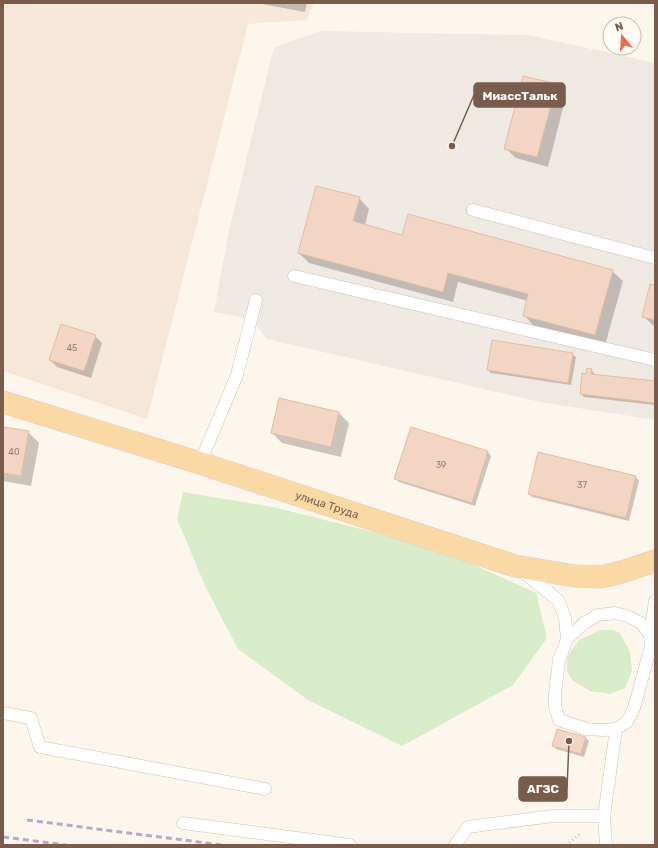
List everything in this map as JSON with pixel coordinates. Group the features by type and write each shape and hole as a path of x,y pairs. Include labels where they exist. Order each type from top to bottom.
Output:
{"main road":[{"name":"улица Труда","path":"3,402 200,463 514,566 575,576 601,577 655,561"}],"lane":[{"path":"473,210 655,258"},
{"path":"294,276 655,360"},
{"path":"200,463 237,374 256,300"},
{"path":"514,566 533,579 558,600 565,618 567,639"},
{"path":"652,636 641,623 627,616 615,613 598,615 584,623 567,639 559,660 555,706 560,720 587,729 603,730 616,730 627,722 634,708 651,646 652,636 655,601"},
{"path":"3,713 31,718 40,747 266,789"},
{"path":"606,845 604,816 616,730"},
{"path":"456,845 468,827 553,816 604,816"},
{"path":"183,823 350,845"}],"shaded area":[{"path":"3,3 314,3 307,20 248,24 147,419 3,371"},
{"path":"321,31 528,35 602,51 602,56 623,56 655,63 655,420 540,402 267,339 251,319 214,312 229,230 274,47"}],"green space":[{"path":"183,492 273,507 437,548 536,593 547,638 513,685 402,746 308,700 238,649 206,588 177,519"},
{"path":"601,630 613,630 620,633 630,652 632,671 625,688 610,694 590,691 572,680 567,671 567,657 579,640"}],"building":[{"path":"523,76 557,84 537,157 504,149"},
{"path":"316,186 360,197 353,221 402,235 408,214 613,270 595,335 523,316 528,294 448,273 443,292 298,253"},
{"path":"650,284 655,285 655,320 642,317"},
{"path":"61,324 96,335 84,371 49,360"},
{"path":"492,340 573,353 568,383 487,370"},
{"path":"587,368 592,369 591,374 655,381 655,403 580,394 582,373 586,374"},
{"path":"279,398 339,412 331,447 271,433"},
{"path":"3,427 29,431 21,476 3,473"},
{"path":"411,427 488,451 472,503 394,479"},
{"path":"538,452 636,476 626,518 528,494"},
{"path":"557,729 586,737 581,754 552,746"}],"railway":[{"path":"27,820 222,845"},
{"path":"3,837 66,845"}],"place":[{"name":"МиассТальк","path":"452,146"},
{"name":"АГЗС","path":"569,741"}]}
